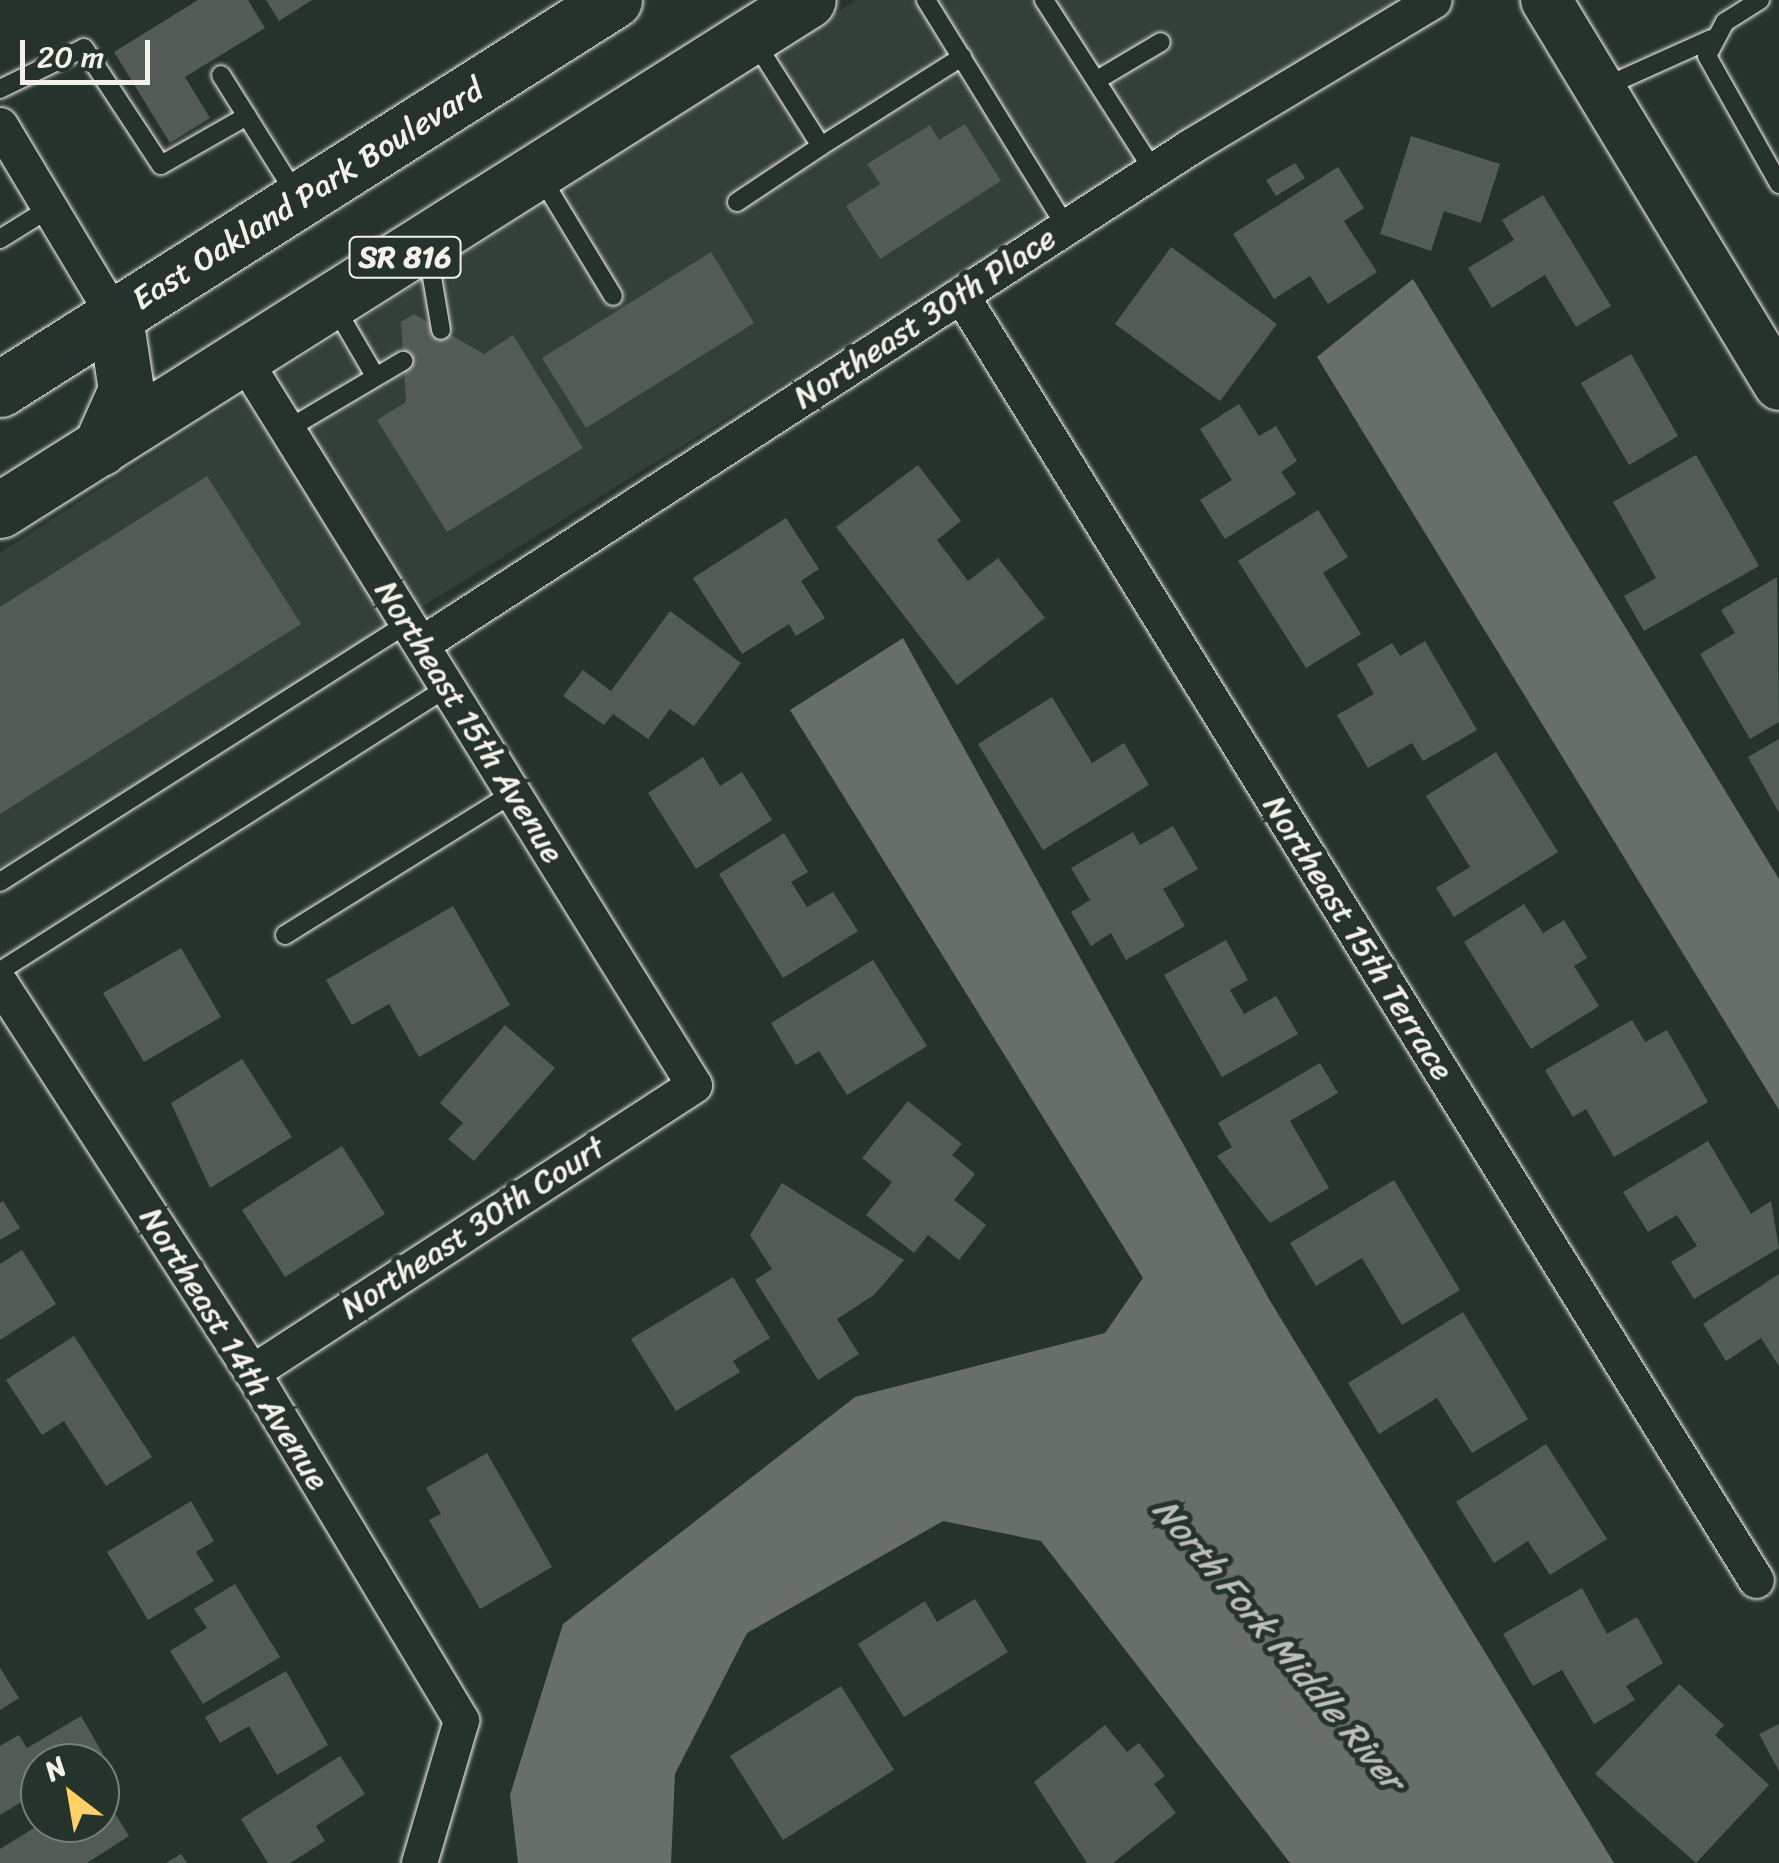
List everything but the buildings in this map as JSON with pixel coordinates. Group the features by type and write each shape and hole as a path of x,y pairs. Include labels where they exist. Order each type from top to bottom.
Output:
{"main road":[{"name":"East Oakland Park Boulevard","path":"0,389 614,0"},
{"name":"SR 816","path":"0,510 244,360 808,0"},
{"path":"100,448 126,390 116,318"}],"street":[{"name":"Northeast 30th Place","path":"414,633 961,296 1153,170 1434,0"},
{"path":"1546,0 1779,385"},
{"path":"0,125 53,206 116,318"},
{"name":"Northeast 15th Terrace","path":"961,296 1756,1580"},
{"name":"Northeast 15th Avenue","path":"244,360 694,1085"},
{"name":"Northeast 14th Avenue","path":"0,983 252,1372 461,1720 419,1863"},
{"name":"Northeast 30th Court","path":"252,1372 694,1085"}],"lane":[{"path":"926,0 1066,227"},
{"path":"1044,0 1153,170"},
{"path":"1600,88 1711,39 1760,0"},
{"path":"752,36 821,146"},
{"path":"1711,39 1713,77 1779,184"},
{"path":"1097,80 1160,42"},
{"path":"0,89 84,48 161,165 247,116"},
{"path":"738,202 962,56"},
{"path":"222,75 300,201"},
{"path":"538,172 614,296"},
{"path":"0,239 53,206"},
{"path":"426,244 442,330"},
{"path":"332,303 375,376"},
{"path":"288,430 403,361"},
{"path":"0,882 414,633"},
{"path":"0,971 448,687"},
{"path":"285,934 513,793"}],"shaded area":[{"path":"856,0 1405,0 0,867 0,553"}],"water":[{"path":"1413,279 1779,879 1779,1110 1317,357"},
{"name":"North Fork Middle River","path":"903,638 1269,1299 1614,1863 1290,1863 1041,1541 943,1521 747,1633 675,1774 671,1863 518,1863 510,1795 563,1624 855,1397 1105,1333 1143,1278 790,710"}]}
